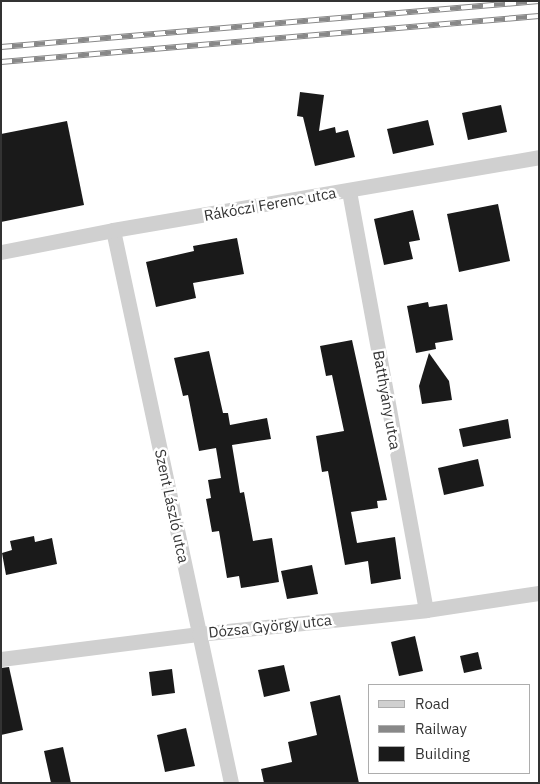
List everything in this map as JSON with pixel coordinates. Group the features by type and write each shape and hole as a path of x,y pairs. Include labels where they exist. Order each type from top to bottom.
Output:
{"street":[{"name":"Rákóczi Ferenc utca","path":"1,252 112,230 539,156"},
{"name":"Batthyány utca","path":"349,190 426,610"},
{"name":"Szent László utca","path":"112,230 231,783"},
{"name":"Dózsa György utca","path":"1,659 199,634 426,610 539,593"}],"building":[{"path":"300,92 324,95 319,131 335,127 336,133 348,130 355,157 315,166 303,117 297,116"},
{"path":"501,105 507,132 468,140 462,113"},
{"path":"428,120 434,145 393,154 387,129"},
{"path":"67,121 84,205 1,222 1,134"},
{"path":"498,204 510,261 459,272 447,214"},
{"path":"413,210 420,240 409,242 413,259 384,265 374,219"},
{"path":"237,238 244,274 193,283 196,298 156,307 146,262 194,251 193,246"},
{"path":"428,302 429,307 447,304 453,340 435,343 436,349 416,353 407,306"},
{"path":"352,340 387,500 377,501 378,508 351,512 357,543 395,537 401,579 371,584 368,561 345,565 328,471 322,472 316,436 344,431 332,375 326,376 320,346"},
{"path":"209,351 223,413 228,413 230,425 267,418 271,439 232,445 240,493 244,492 253,541 272,538 279,582 241,588 239,576 227,578 219,531 212,532 206,499 211,498 208,480 221,478 216,448 199,451 188,395 183,396 174,358"},
{"path":"429,353 449,381 452,400 422,404 419,386"},
{"path":"508,419 511,438 463,447 459,429"},
{"path":"478,459 484,486 444,495 438,468"},
{"path":"34,536 35,542 52,538 57,564 6,575 2,553 12,550 10,541"},
{"path":"312,565 318,594 287,599 281,571"},
{"path":"415,636 423,671 399,676 391,642"},
{"path":"478,652 482,669 464,673 460,656"},
{"path":"284,665 290,691 264,697 258,670"},
{"path":"9,667 23,730 1,735 1,668"},
{"path":"172,669 175,693 152,696 149,672"},
{"path":"340,695 359,783 264,783 261,769 292,762 288,742 317,735 310,702"},
{"path":"186,728 195,766 165,772 157,735"},
{"path":"63,747 71,783 51,783 44,751"}],"railway":[{"path":"1,47 539,1"},
{"path":"1,62 539,16"}]}
